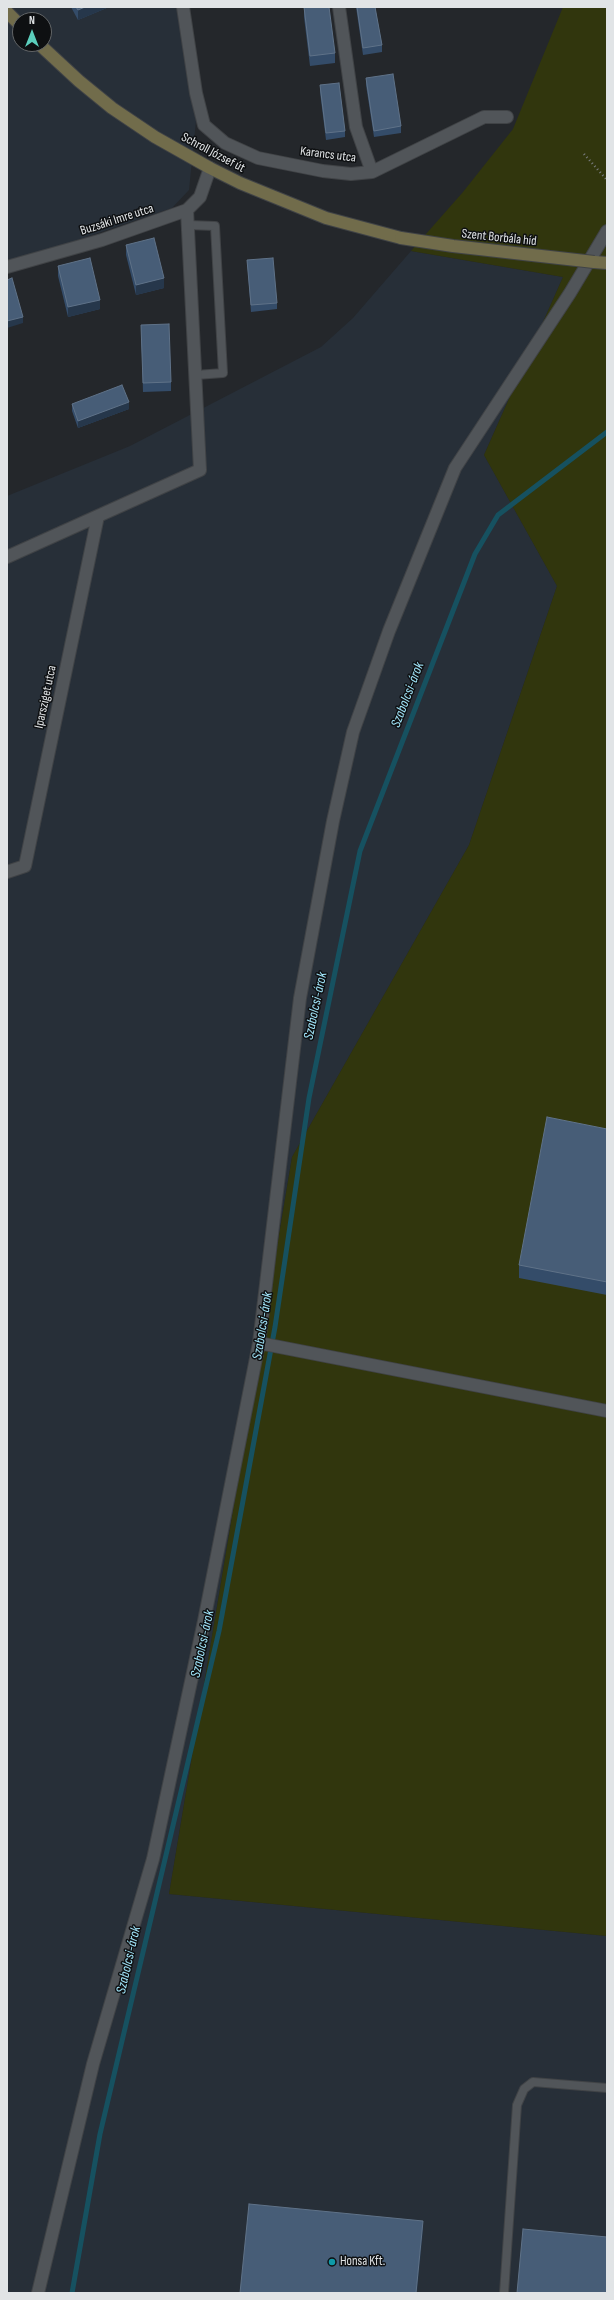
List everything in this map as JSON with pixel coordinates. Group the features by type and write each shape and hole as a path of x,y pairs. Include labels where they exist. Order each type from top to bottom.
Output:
{"main road":[{"name":"Schroll József út","path":"48,52 79,81 112,108 155,137 210,168 240,183 326,218 400,238"},
{"name":"Szent Borbála híd","path":"400,238 453,246 607,264"}],"street":[{"name":"Karancs utca","path":"183,7 196,93 204,125 225,143 252,155 323,171 351,174 372,172 356,127 339,7"},
{"path":"372,172 476,120 484,117 507,117"},
{"name":"Buzsáki Imre utca","path":"7,267 102,240 187,210 200,197 210,168"},
{"path":"7,557 200,470 187,210"},
{"path":"38,2293 93,2064 153,1859 204,1621 268,1345 300,998 333,821 353,732 389,631 455,468 570,294 607,231"},
{"name":"Iparsziget utca","path":"7,872 24,866 98,516"},
{"path":"268,1345 607,1411"}],"lane":[{"path":"188,225 215,226 223,373 196,375"},
{"path":"504,2293 517,2105 524,2089 533,2082 607,2088"}],"path":[{"path":"584,154 607,180"}],"shaded area":[{"path":"7,7 182,7 196,121 189,190 172,208 7,264"},
{"path":"411,251 563,277 484,455 557,586 469,845 292,1157 169,1894 607,1936 607,2293 7,2293 7,496 130,446 321,347 353,318"}],"green space":[{"path":"563,7 607,7 607,1936 169,1894 292,1157 469,845 557,586 484,455 563,277 411,251 463,192 513,129"}],"building":[{"path":"76,7 85,7 78,10"},
{"path":"304,7 329,7 335,53 310,56"},
{"path":"357,7 375,7 382,45 363,48"},
{"path":"393,74 401,126 374,131 366,78"},
{"path":"339,83 345,131 326,133 320,85"},
{"path":"154,238 164,278 136,285 126,245"},
{"path":"90,258 100,300 68,307 58,266"},
{"path":"273,258 277,303 251,305 247,260"},
{"path":"12,278 23,317 7,321 7,280"},
{"path":"169,324 171,382 143,383 141,325"},
{"path":"122,385 129,402 78,421 72,404"},
{"path":"547,1117 607,1129 607,1282 519,1265"},
{"name":"Honsa Kft.","path":"249,2204 423,2221 416,2293 240,2293"},
{"path":"523,2229 607,2237 607,2293 517,2293"}],"waterway":[{"name":"Szabolcsi-árok","path":"72,2293 100,2134 219,1631 275,1327 309,1098 360,851 475,554 498,515 607,432"}],"place":[{"name":"Honsa Kft.","path":"332,2262"}]}
